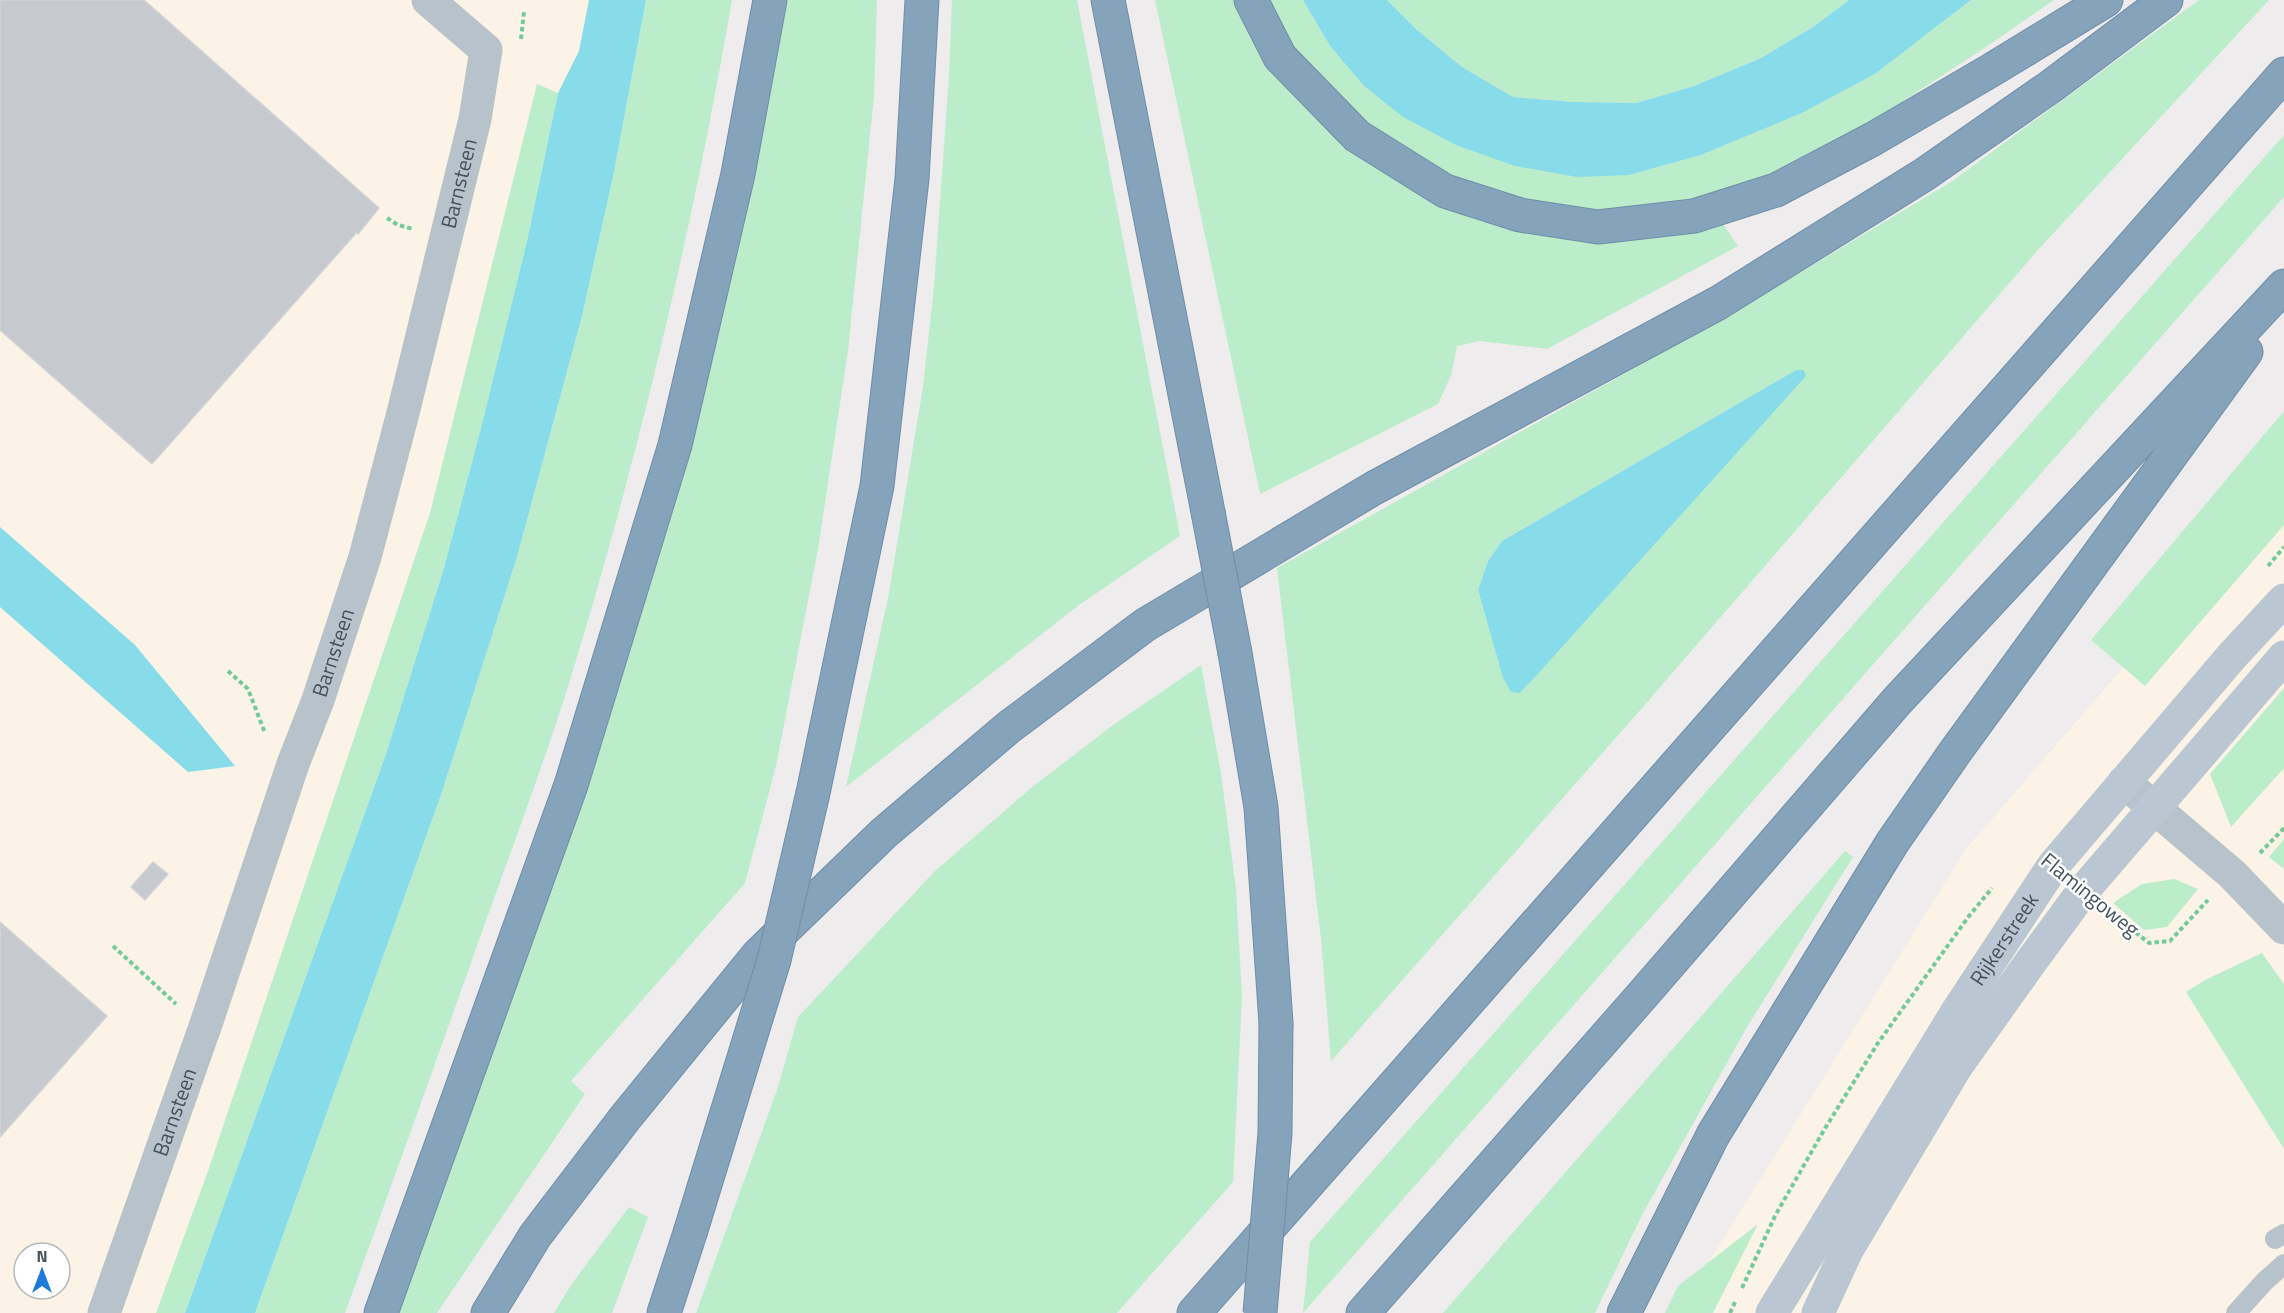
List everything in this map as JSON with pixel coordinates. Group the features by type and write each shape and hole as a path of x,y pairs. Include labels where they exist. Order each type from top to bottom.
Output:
{"highway":[{"path":"381,1313 571,785 675,445 738,174 770,0"},
{"path":"664,1313 774,960 813,794 877,486 912,179 922,0"},
{"path":"1107,0 1235,653 1261,807 1276,1023 1275,1133 1260,1313"},
{"path":"1251,0 1280,57 1357,136 1445,191 1520,215 1598,227 1694,216 1776,190 1873,139 2106,0"},
{"path":"488,1313 542,1227 625,1118 758,955 884,833 1009,727 1155,620 1374,488 1718,303 1925,174 2050,87 2166,0"},
{"path":"1194,1313 2284,74"},
{"path":"1363,1313 1897,701 2284,285"},
{"path":"1624,1313 1713,1135 1892,843 1955,752 2284,300"}],"street":[{"name":"Barnsteen","path":"104,1313 207,1021 293,764 318,700 365,557 403,412 475,119 486,50 428,0"},
{"name":"Rijkerstreek","path":"1772,1313 1958,1010 2047,876 2232,656 2284,600"},
{"name":"Rijkerstreek","path":"1818,1313 1847,1250 1956,1067 2083,891 2284,657"},
{"path":"2124,782 2232,874 2284,928"}],"lane":[{"path":"2236,1313 2284,1264"}],"path":[{"name":"Flamingoweg","path":"2083,891 2149,943 2170,941 2232,874"},
{"path":"113,946 188,1014 207,1021"}],"shaded area":[{"path":"0,0 602,0 223,1313 0,1313"},
{"path":"2284,482 2284,1313 1688,1313 1710,1260 1966,849"}],"green space":[{"path":"646,0 732,0 681,261 639,434 593,605 535,785 345,1313 255,1313 441,795 517,557 582,316 613,177"},
{"path":"782,0 877,0 874,96 848,351 818,549 776,766 745,883 571,1081 585,1094 437,1313 395,1313 508,1005"},
{"path":"952,0 1077,0 1180,536 1079,605 846,787 888,598 923,387 934,286"},
{"path":"1155,0 1236,0 1439,202 1721,221 1738,246 1547,349 1480,341 1457,346 1451,375 1438,404 1260,494"},
{"path":"1265,0 1303,0 1330,46 1363,85 1629,175 1701,155 1802,113 1875,74 1971,0 2054,0 1862,128 1771,178 1689,205 1598,212 1524,202 1446,177 1364,128 1290,48"},
{"path":"1387,0 1849,0 1813,27 1761,58 1694,86 1636,103 1575,102 1513,97 1462,67 1416,29"},
{"path":"2199,0 2269,0 2037,251 1636,715 1331,1061 1321,939 1277,568 1726,317 1951,182","holes":["1796,370 1804,370 1805,376 1520,693 1503,678 1478,590 1488,561 1502,541"]},
{"path":"537,84 558,93 527,241 444,568 386,754 185,1313 156,1313 208,1171 430,513"},
{"path":"2284,135 2284,197 1303,1313 1310,1242"},
{"path":"2284,411 2284,525 2145,686 2091,640"},
{"path":"1201,665 1221,773 1236,889 1242,996 1233,1182 1117,1313 696,1313 777,1090 798,1017 935,871 1031,788 1113,725"},
{"path":"2284,688 2284,768 2231,827 2210,774"},
{"path":"2284,839 2284,869 2269,857"},
{"path":"1845,851 1853,857 1747,1027 1642,1215 1595,1313 1443,1313"},
{"path":"2174,879 2198,889 2167,927 2144,930 2113,903 2142,884"},
{"path":"2262,953 2284,984 2284,1149 2186,992 2205,980"},
{"path":"629,1207 648,1217 612,1313 554,1313 571,1285"},
{"path":"1758,1224 1713,1313 1665,1313 1678,1286"}],"water":[{"path":"589,0 646,0 613,177 582,316 517,557 441,795 255,1313 185,1313 386,754 444,568 527,241 558,93 579,51"},
{"path":"1303,0 1387,0 1416,29 1462,67 1513,97 1575,102 1636,103 1694,86 1761,58 1813,27 1849,0 1971,0 1875,74 1802,113 1701,155 1629,175 1577,177 1515,166 1456,145 1403,117 1363,85 1330,46"},
{"path":"1796,370 1804,370 1806,376 1535,677 1520,693 1511,692 1503,678 1478,590 1488,561 1502,541"},
{"path":"0,527 135,645 235,766 188,772 0,607"}],"building":[{"path":"0,0 144,0 379,208 152,464 0,330"},
{"path":"153,862 168,874 145,900 131,887"},
{"path":"0,922 107,1016 0,1137"}]}
